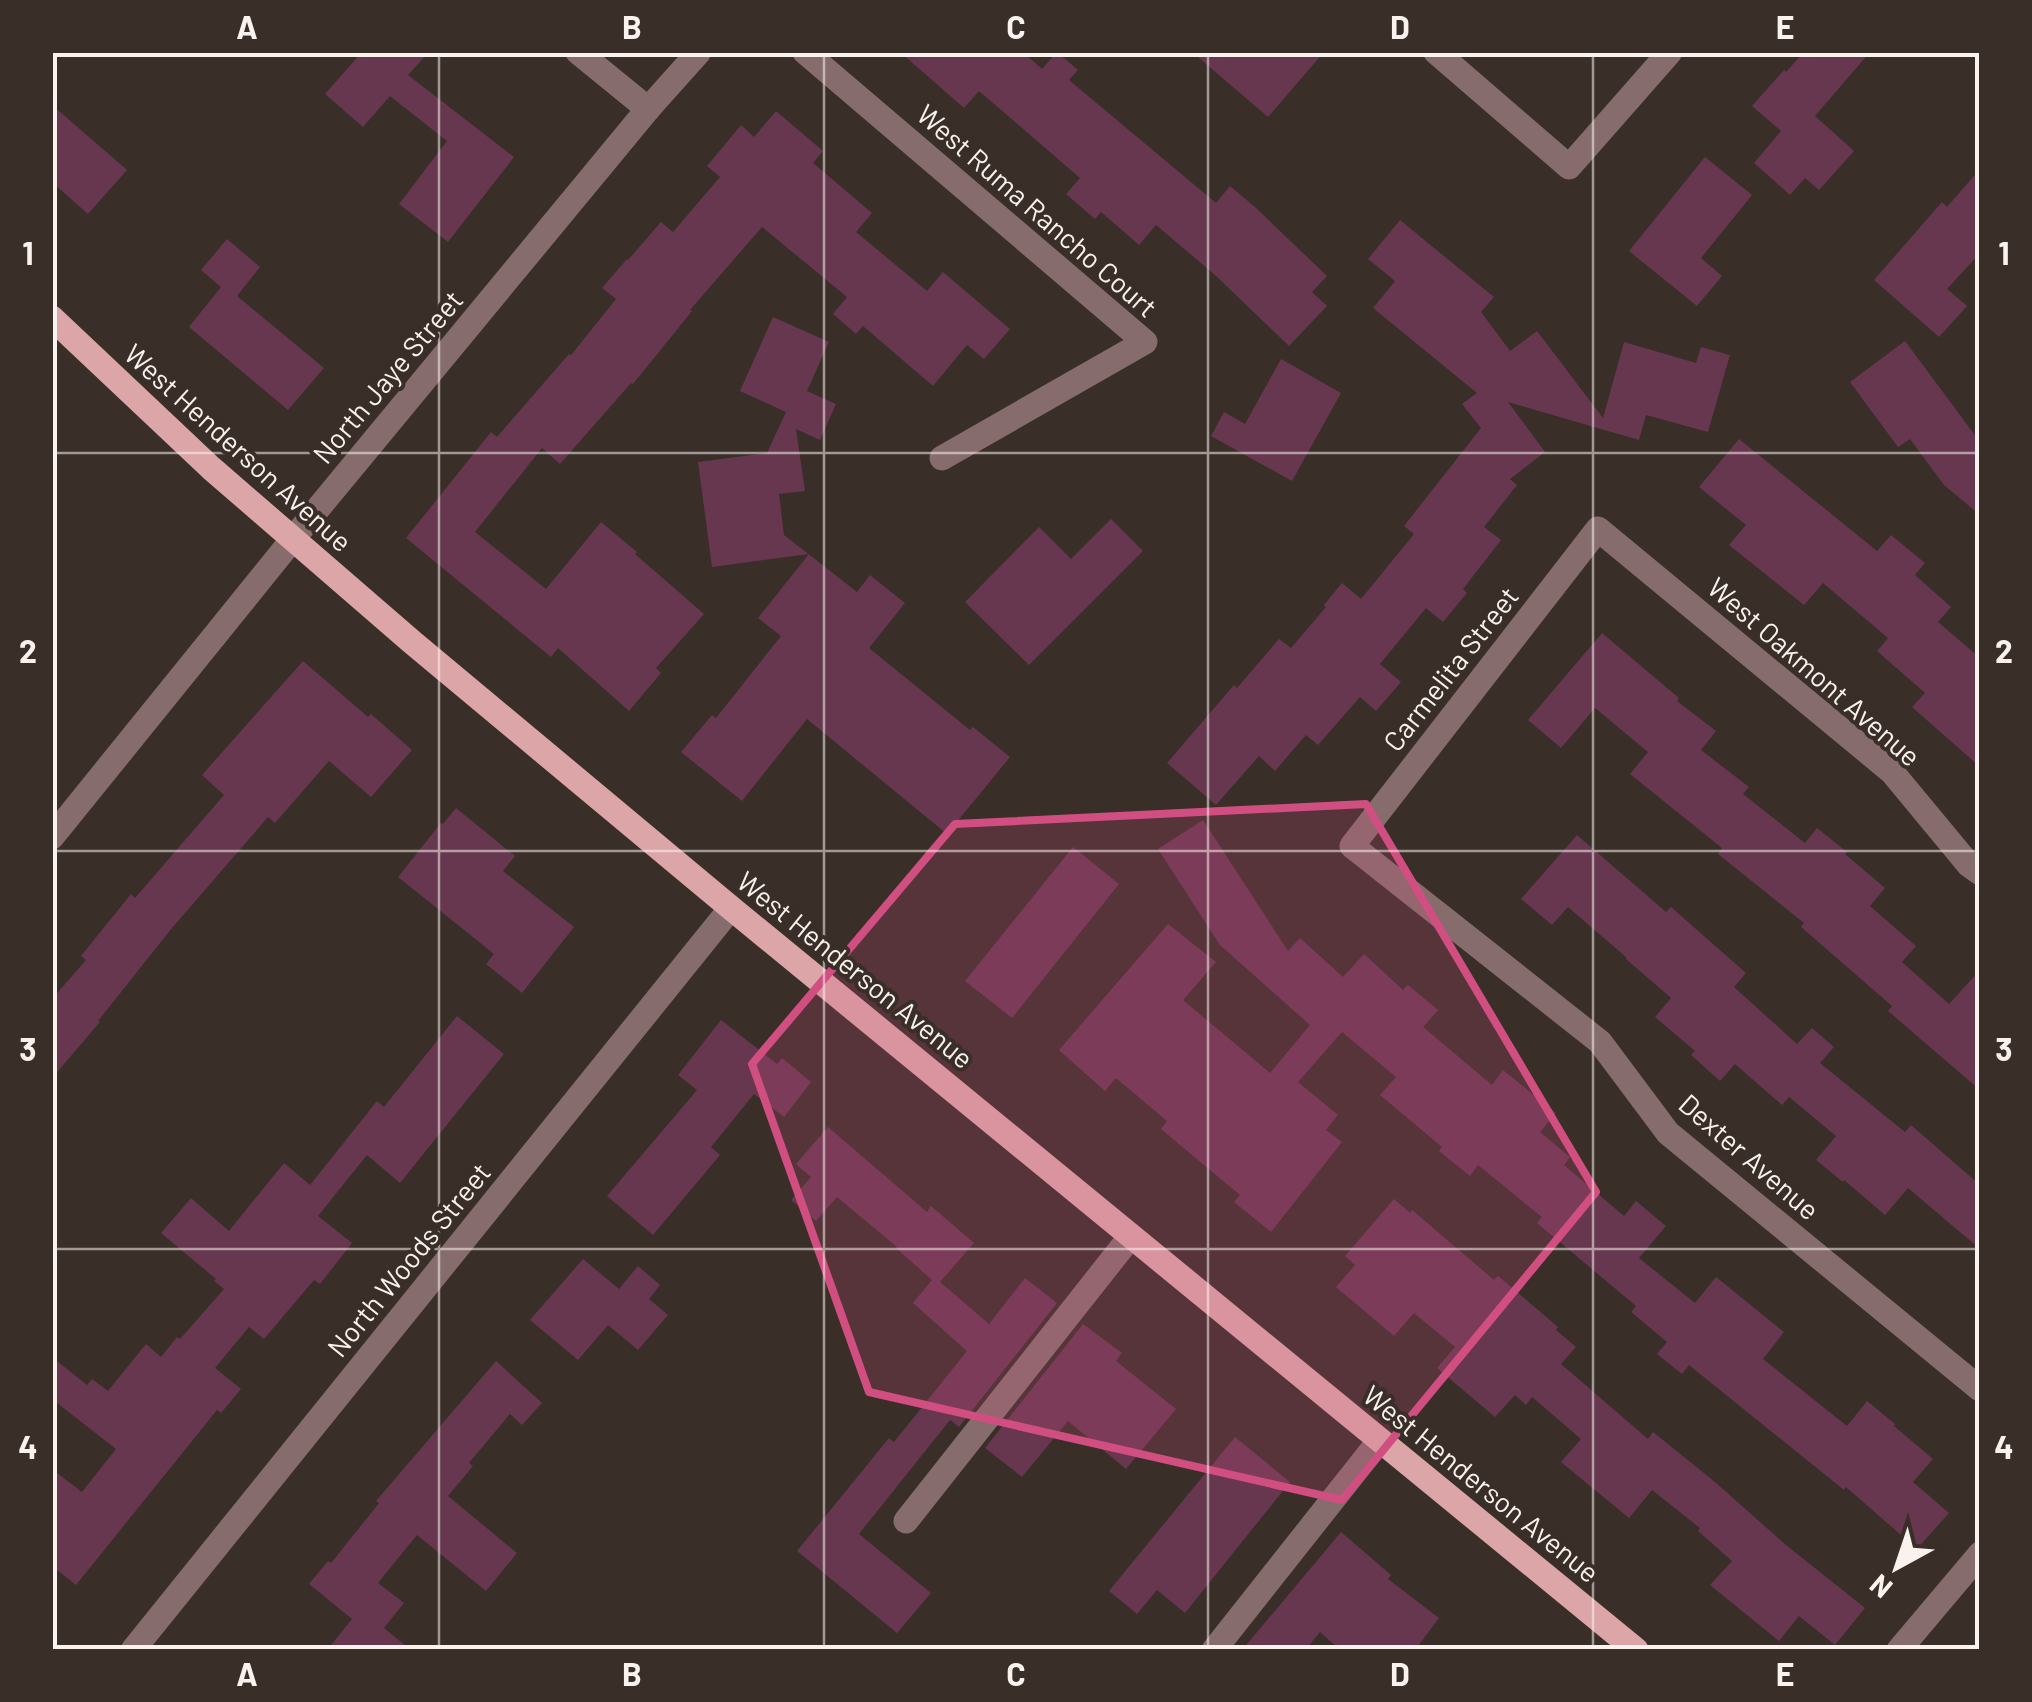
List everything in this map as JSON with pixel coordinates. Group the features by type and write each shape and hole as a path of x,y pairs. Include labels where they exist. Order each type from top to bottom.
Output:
{"main road":[{"name":"West Henderson Avenue","path":"52,318 292,540 731,908 1636,1650"}],"street":[{"path":"578,52 648,109"},
{"name":"North Jaye Street","path":"52,837 292,540 699,52"},
{"name":"West Ruma Rancho Court","path":"806,52 1144,342 942,458"},
{"path":"1436,52 1568,166 1670,52"},
{"name":"Carmelita Street","path":"1352,846 1598,529"},
{"name":"West Oakmont Avenue","path":"1598,529 1892,772 1980,873"},
{"name":"Dexter Avenue","path":"1352,846 1600,1042 1668,1133 1980,1389"},
{"name":"North Woods Street","path":"133,1650 731,908"},
{"path":"906,1521 1131,1236"},
{"path":"1214,1650 1380,1440"},
{"path":"1899,1650 1980,1554"}],"highlighted area":[{"path":"1366,804 1596,1192 1342,1500 869,1392 752,1064 955,824"}],"building":[{"path":"362,52 429,52 408,75 514,157 448,242 399,204 447,141 390,96 363,127 325,94"},
{"path":"900,52 1023,52 1042,69 1057,52 1078,70 1069,80 1216,203 1230,186 1255,207 1327,276 1312,292 1327,306 1289,346 1156,225 1139,245 1101,212 1095,219 1066,194 1080,178 979,91 964,108"},
{"path":"1192,52 1324,52 1268,117"},
{"path":"1804,52 1870,52 1815,116 1854,151 1819,190 1805,178 1790,195 1754,163 1781,131 1752,106"},
{"path":"52,105 127,170 88,214 52,182"},
{"path":"776,111 823,151 813,163 872,213 856,232 927,291 943,272 1010,329 984,359 967,345 933,386 863,326 856,334 833,314 847,297 762,227 633,384 560,464 542,448 475,532 546,589 601,522 704,614 656,668 661,673 629,711 558,648 551,657 406,538 491,432 497,437 616,299 602,288 627,259 661,222 673,232 720,177 707,166 741,125 754,137"},
{"path":"1705,157 1752,195 1701,258 1722,276 1697,306 1629,251"},
{"path":"1980,169 1980,253 1947,289 1967,306 1939,337 1874,280 1942,202 1947,207"},
{"path":"1400,220 1494,297 1481,312 1510,351 1537,331 1603,418 1624,342 1696,363 1701,347 1730,355 1708,432 1646,415 1639,440 1508,402 1545,452 1510,479 1517,485 1484,527 1501,540 1463,589 1467,593 1443,622 1426,608 1380,664 1401,682 1376,711 1360,697 1318,745 1306,735 1275,771 1259,756 1216,805 1167,763 1279,639 1291,648 1342,583 1361,599 1414,534 1404,526 1481,428 1462,404 1477,393 1373,308 1395,281 1368,259"},
{"path":"227,239 260,267 237,296 324,368 288,410 189,327 221,287 201,270"},
{"path":"773,317 829,342 807,391 836,404 820,440 796,429 805,491 779,494 784,535 808,554 712,567 698,462 767,453 786,412 740,391"},
{"path":"1905,341 1980,442 1980,515 1944,485 1910,439 1898,447 1850,382"},
{"path":"1281,359 1341,393 1292,481 1211,436 1224,412 1245,424"},
{"path":"1739,439 1877,551 1891,535 1925,563 1915,575 1951,607 1938,622 1980,658 1980,767 1912,707 1925,693 1877,651 1888,638 1823,583 1804,605 1729,545 1746,525 1699,487"},
{"path":"1111,519 1143,551 1029,665 965,602 1039,527 1071,559"},
{"path":"809,554 857,592 870,575 905,603 869,648 970,730 973,727 1010,757 947,834 807,719 742,801 681,752 712,715 716,718 781,636 758,618"},
{"path":"1602,633 1716,731 1701,750 1749,787 1743,794 1805,843 1817,828 1885,888 1870,906 1916,946 1902,962 1949,1004 1980,970 1980,1090 1888,1011 1892,1006 1801,927 1804,923 1718,854 1722,848 1630,774 1648,752 1595,708 1561,748 1528,720"},
{"path":"303,661 412,750 371,797 329,761 275,823 268,817 172,928 52,1078 52,999 86,960 81,956 131,894 135,898 224,795 202,775"},
{"path":"456,808 515,856 503,871 574,927 522,993 486,964 494,954 398,877"},
{"path":"1203,820 1288,951 1300,938 1343,977 1364,954 1403,990 1408,985 1438,1010 1423,1027 1492,1085 1503,1070 1556,1113 1540,1132 1570,1157 1564,1165 1624,1216 1636,1201 1666,1226 1639,1258 1695,1303 1716,1277 1784,1332 1763,1359 1847,1426 1867,1401 1933,1459 1913,1482 1949,1513 1917,1549 1846,1487 1844,1490 1689,1365 1682,1374 1657,1354 1667,1342 1631,1312 1636,1306 1537,1223 1542,1217 1478,1165 1470,1176 1439,1151 1442,1147 1380,1095 1396,1077 1342,1032 1298,1082 1338,1115 1326,1130 1342,1142 1271,1232 1234,1202 1240,1195 1161,1129 1167,1121 1116,1078 1105,1091 1059,1050 1168,924 1216,962 1183,1000 1270,1073 1310,1025 1220,945 1158,849"},
{"path":"1577,835 1666,912 1671,907 1746,973 1734,987 1797,1044 1812,1028 1834,1047 1820,1063 1905,1132 1911,1125 1980,1185 1980,1249 1908,1188 1885,1215 1816,1160 1836,1136 1789,1097 1782,1105 1735,1064 1720,1081 1691,1055 1695,1051 1655,1017 1671,998 1568,907 1552,925 1521,899"},
{"path":"1073,847 1119,884 1012,1018 965,981"},
{"path":"457,1016 504,1054 400,1183 367,1155 318,1216 352,1243 320,1284 314,1280 264,1339 249,1327 215,1368 241,1389 221,1413 217,1410 76,1585 52,1566 52,1469 82,1492 116,1449 52,1399 52,1357 87,1385 92,1379 108,1391 146,1344 161,1357 224,1289 161,1233 191,1198 229,1231 284,1163 310,1185 377,1101 384,1107"},
{"path":"721,1020 777,1064 782,1058 811,1082 784,1117 754,1094 711,1147 720,1155 653,1235 607,1196 697,1090 678,1075"},
{"path":"828,1127 927,1212 931,1206 974,1243 940,1282 989,1324 1025,1278 1057,1303 959,1427 950,1420 859,1534 931,1593 897,1633 797,1551 889,1438 894,1442 967,1351 913,1303 932,1280 897,1247 837,1197 816,1221 791,1200 811,1177 796,1164"},
{"path":"1394,1199 1494,1280 1498,1276 1558,1327 1556,1330 1576,1347 1561,1364 1648,1439 1653,1432 1865,1608 1835,1645 1799,1616 1779,1641 1710,1585 1732,1561 1698,1531 1700,1528 1652,1490 1629,1518 1561,1462 1581,1439 1532,1397 1526,1405 1515,1395 1495,1417 1437,1368 1455,1347 1414,1313 1394,1336 1336,1287 1355,1265 1345,1256"},
{"path":"583,1259 619,1289 638,1266 660,1285 649,1299 668,1315 638,1350 608,1325 578,1360 530,1320"},
{"path":"1083,1324 1122,1353 1116,1361 1176,1409 1126,1469 1068,1421 1022,1477 985,1448"},
{"path":"496,1361 542,1403 522,1425 510,1414 469,1463 473,1466 448,1496 517,1553 486,1591 417,1535 378,1583 404,1603 384,1628 411,1650 327,1650 352,1619 309,1584 328,1561 331,1563 379,1503 376,1501"},
{"path":"1235,1437 1290,1482 1185,1613 1157,1590 1137,1614 1109,1591"},
{"path":"1341,1532 1391,1575 1388,1579 1439,1618 1415,1650 1340,1650 1320,1632 1305,1650 1242,1650"}]}
